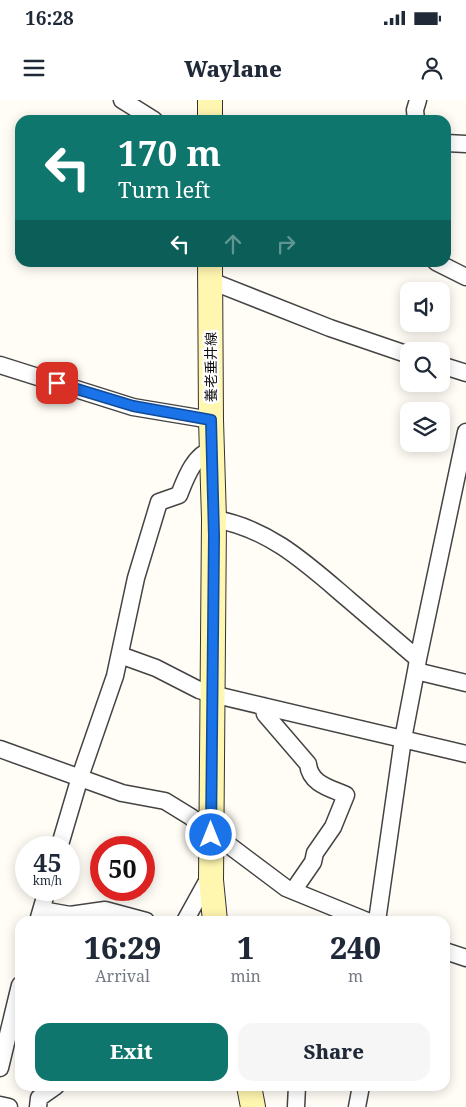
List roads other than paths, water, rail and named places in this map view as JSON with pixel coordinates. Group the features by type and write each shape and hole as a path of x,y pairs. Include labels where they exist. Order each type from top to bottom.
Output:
{"main road":[{"path":"210,100 210,115"},
{"name":"養老垂井線","path":"210,272 214,519 211,835 214,916"},
{"path":"249,1091 253,1107"}],"street":[{"path":"122,100 146,115"},
{"path":"416,115 418,100"},
{"path":"451,142 466,144"},
{"path":"446,267 466,277"},
{"path":"210,272 330,328 400,352"},
{"path":"0,365 133,406 211,420"},
{"path":"450,368 466,373"},
{"path":"378,916 403,739 417,665 459,500 466,432"},
{"path":"63,836 80,777 106,705 120,655 136,578 159,502 179,495 186,478 198,459 207,451 212,450"},
{"path":"214,519 228,521 264,536 297,555 417,665 466,683"},
{"path":"120,655 156,668 199,690 212,694 466,754"},
{"path":"263,706 265,714 308,764 309,774 314,780 346,795 333,827 315,853 313,862 293,891"},
{"path":"0,749 122,793 165,801 191,817 211,835 230,846 286,888 355,916"},
{"path":"188,916 212,872"},
{"path":"44,901 40,915 70,915 105,910 127,916"},
{"path":"450,953 466,958"},
{"path":"0,1068 14,1001"},
{"path":"38,1107 39,1098 49,1091"},
{"path":"296,1107 297,1091"},
{"path":"357,1107 360,1091"},
{"path":"0,1105 8,1107"}]}
